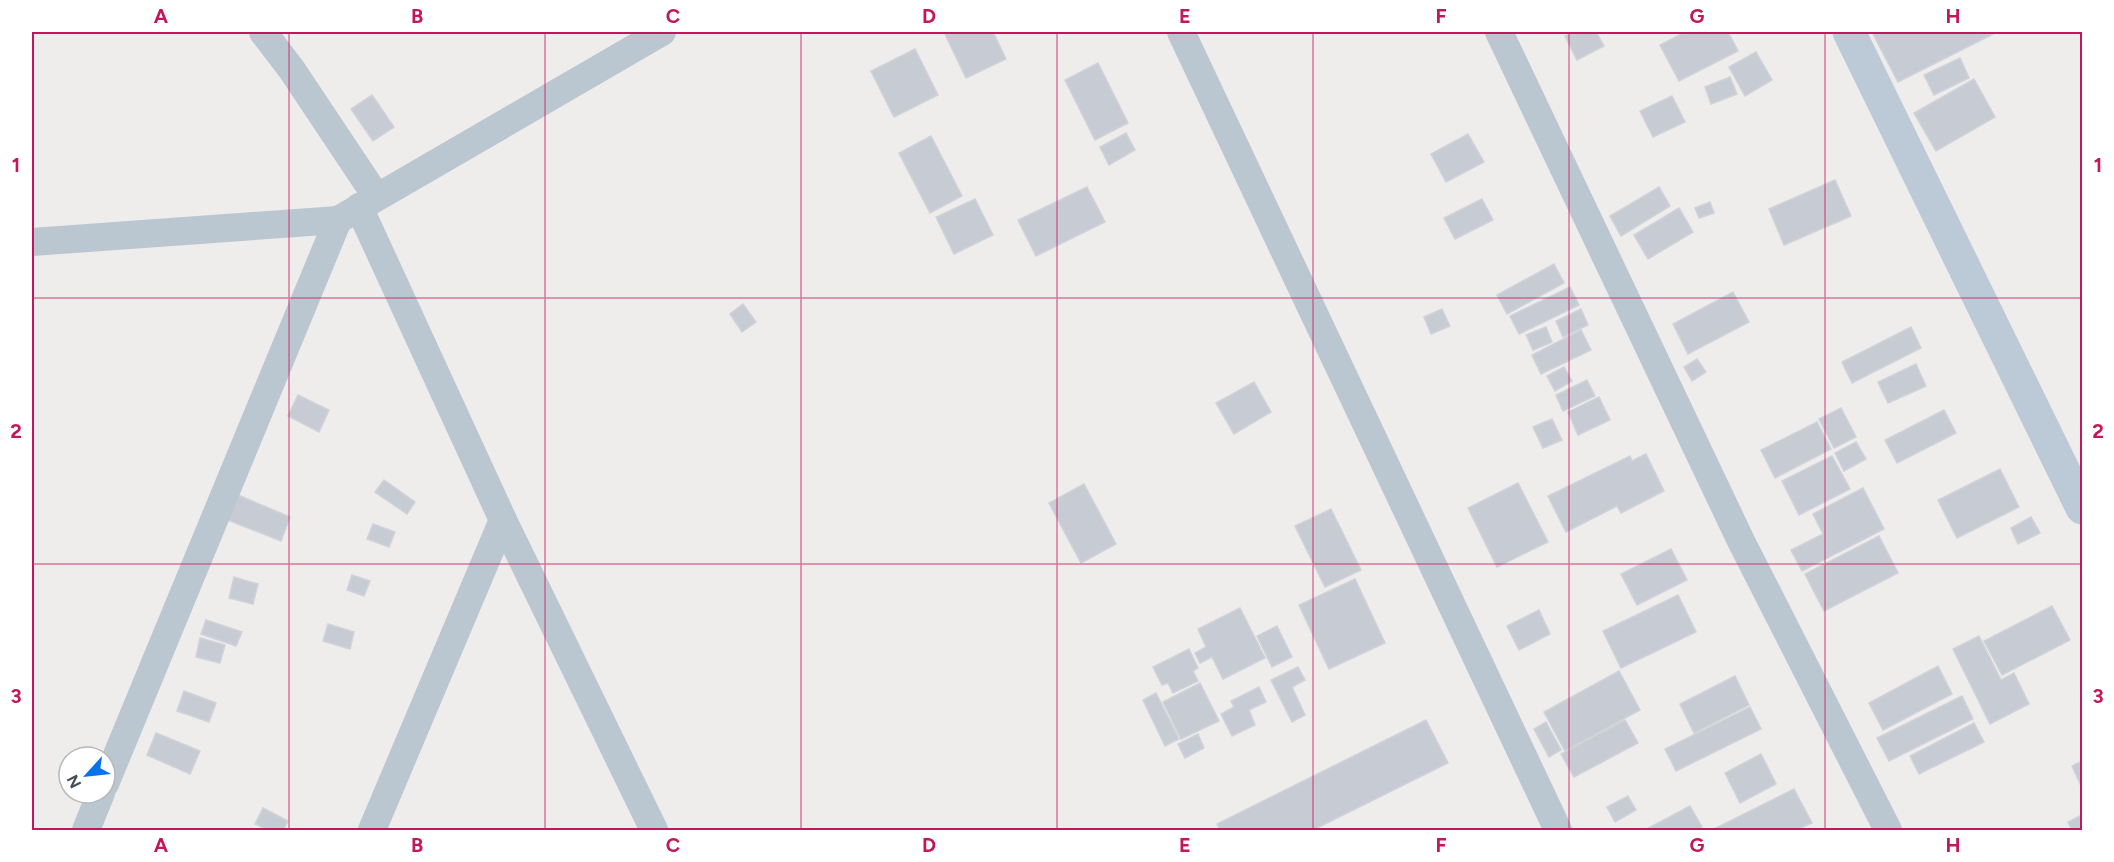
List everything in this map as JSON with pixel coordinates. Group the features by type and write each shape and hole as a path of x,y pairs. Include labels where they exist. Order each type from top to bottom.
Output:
{"street":[{"path":"263,32 292,70 503,520 654,831"},
{"path":"32,242 358,208 662,32"},
{"path":"1181,32 1558,831"},
{"path":"1499,32 1741,541 1888,831"},
{"path":"1849,32 2082,508"},
{"path":"117,757 358,208"},
{"path":"372,831 503,520"},
{"path":"86,831 96,805"}],"building":[{"path":"944,32 993,32 1006,59 966,78"},
{"path":"1575,32 1596,32 1604,46 1577,60 1565,36"},
{"path":"1685,32 1728,32 1738,51 1679,81 1660,45"},
{"path":"1872,32 1997,32 1898,82"},
{"path":"915,49 938,95 894,117 871,71"},
{"path":"1756,52 1772,80 1745,96 1729,67"},
{"path":"1960,58 1969,78 1934,95 1924,75"},
{"path":"1098,63 1128,123 1095,140 1065,80"},
{"path":"1730,77 1737,94 1711,104 1705,87"},
{"path":"1974,79 1995,117 1936,151 1914,113"},
{"path":"372,95 394,127 373,141 351,109"},
{"path":"1672,96 1685,122 1653,137 1640,111"},
{"path":"1126,133 1135,150 1109,165 1100,147"},
{"path":"1468,134 1484,162 1446,182 1431,154"},
{"path":"931,136 962,196 930,213 899,153"},
{"path":"1835,180 1851,216 1784,245 1769,209"},
{"path":"1087,187 1105,222 1036,256 1018,220"},
{"path":"1659,187 1670,206 1621,236 1610,216"},
{"path":"975,199 993,235 954,254 936,217"},
{"path":"1482,199 1493,220 1455,239 1444,218"},
{"path":"1710,202 1714,213 1699,218 1695,208"},
{"path":"1679,208 1693,232 1648,259 1634,235"},
{"path":"1554,264 1564,283 1507,314 1497,295"},
{"path":"1570,287 1579,305 1519,334 1510,316"},
{"path":"1733,292 1749,322 1688,354 1673,324"},
{"path":"743,304 756,322 742,332 730,314"},
{"path":"1442,309 1450,326 1431,334 1424,317"},
{"path":"1581,309 1588,325 1563,337 1556,321"},
{"path":"1546,327 1552,342 1533,350 1526,335"},
{"path":"1911,327 1921,348 1852,383 1842,362"},
{"path":"1581,330 1591,350 1541,374 1532,355"},
{"path":"1697,359 1706,372 1692,381 1684,367"},
{"path":"1916,364 1926,386 1888,403 1878,382"},
{"path":"1564,367 1572,381 1555,391 1547,376"},
{"path":"1587,380 1595,396 1563,411 1556,395"},
{"path":"1254,382 1271,412 1234,434 1216,403"},
{"path":"298,395 329,410 319,432 288,416"},
{"path":"1599,397 1610,420 1578,435 1568,412"},
{"path":"1841,408 1856,437 1834,448 1819,419"},
{"path":"1944,410 1956,433 1897,463 1885,440"},
{"path":"1552,419 1562,440 1543,448 1533,427"},
{"path":"1817,422 1831,449 1775,478 1761,450"},
{"path":"1856,442 1866,459 1844,471 1835,453"},
{"path":"1646,454 1664,491 1621,513 1617,506 1566,532 1548,496 1630,456 1632,461"},
{"path":"1832,456 1850,489 1799,515 1782,481"},
{"path":"2000,469 2019,507 1957,538 1938,500"},
{"path":"384,480 415,502 407,514 375,492"},
{"path":"1518,483 1548,542 1497,567 1468,508"},
{"path":"1084,484 1116,544 1081,563 1049,503"},
{"path":"1863,488 1884,529 1802,571 1791,550 1823,534 1813,514"},
{"path":"238,495 290,517 281,541 228,520"},
{"path":"1331,509 1361,570 1325,587 1295,526"},
{"path":"2031,517 2040,533 2018,544 2011,528"},
{"path":"373,524 395,532 389,547 367,539"},
{"path":"1879,536 1898,573 1824,611 1805,574"},
{"path":"1671,549 1687,580 1637,605 1621,574"},
{"path":"352,575 370,581 364,596 347,590"},
{"path":"234,577 258,584 253,604 229,598"},
{"path":"1355,579 1385,643 1329,669 1299,605"},
{"path":"1678,595 1696,632 1621,668 1603,631"},
{"path":"2052,606 2070,640 2002,675 1984,641"},
{"path":"1240,608 1265,658 1223,679 1212,657 1200,663 1195,653 1206,647 1198,629"},
{"path":"1539,610 1550,634 1519,650 1507,626"},
{"path":"206,620 242,632 236,646 201,634"},
{"path":"328,624 354,632 350,649 323,641"},
{"path":"1277,626 1292,657 1272,667 1257,636"},
{"path":"1979,636 2001,680 2014,673 2029,704 1990,724 1953,649"},
{"path":"200,638 225,645 220,663 196,657"},
{"path":"1189,649 1198,668 1193,671 1198,681 1173,693 1168,683 1162,685 1153,667"},
{"path":"1938,666 1952,694 1883,730 1869,703"},
{"path":"1298,667 1305,680 1292,687 1305,715 1292,722 1271,680"},
{"path":"1619,671 1640,710 1565,751 1544,712"},
{"path":"1735,676 1749,705 1694,733 1680,704"},
{"path":"1200,683 1219,721 1181,739 1163,702"},
{"path":"1259,687 1266,702 1249,710 1255,725 1232,736 1221,714 1234,707 1231,701"},
{"path":"184,691 216,703 209,722 177,711"},
{"path":"1156,693 1179,739 1165,746 1143,700"},
{"path":"1962,696 1973,719 1889,761 1877,738"},
{"path":"1750,707 1761,729 1676,771 1665,749"},
{"path":"1426,720 1448,763 1313,830 1220,830 1217,824"},
{"path":"1625,720 1638,743 1574,777 1561,754"},
{"path":"1546,722 1561,750 1549,757 1534,729"},
{"path":"1974,723 1984,742 1919,774 1910,756"},
{"path":"156,733 200,751 190,774 147,755"},
{"path":"1198,734 1204,748 1185,758 1178,744"},
{"path":"1761,754 1776,784 1740,803 1725,773"},
{"path":"2082,761 2082,788 2072,766"},
{"path":"1794,789 1812,823 1796,830 1712,830"},
{"path":"1628,796 1636,810 1615,822 1607,807"},
{"path":"1690,806 1702,827 1696,830 1645,830"},
{"path":"263,808 288,821 283,830 268,830 255,824"},
{"path":"2082,815 2082,830 2072,830 2068,822"}]}
